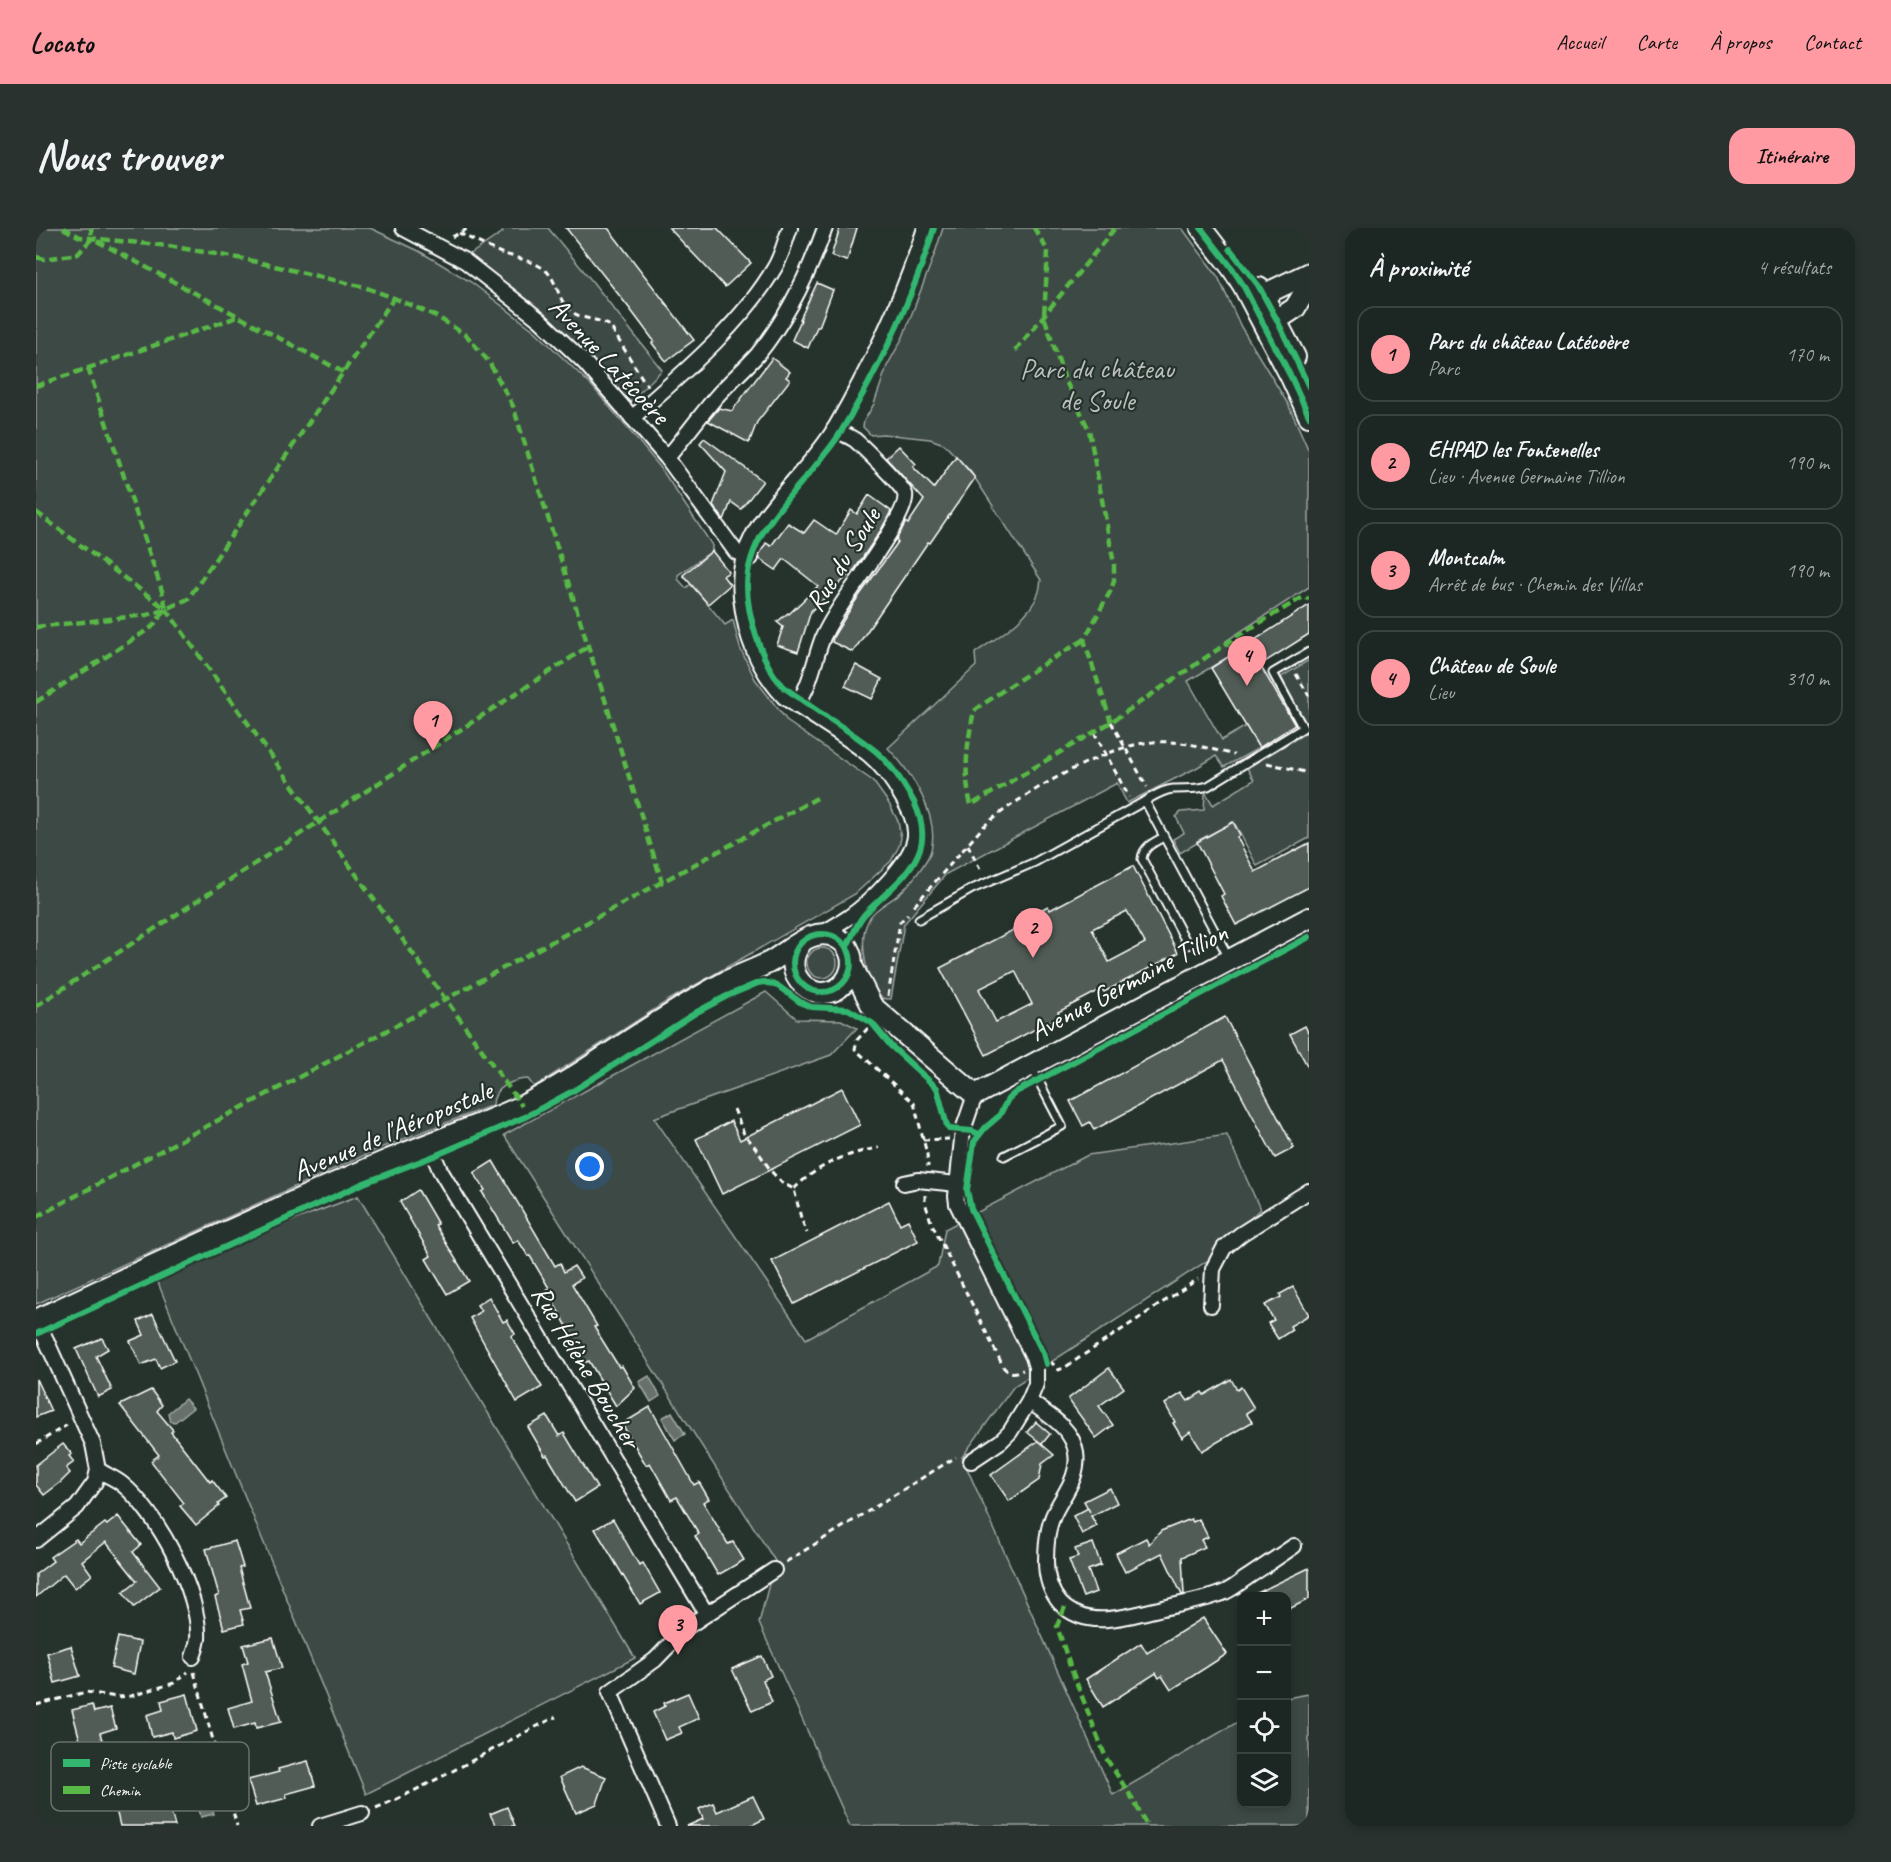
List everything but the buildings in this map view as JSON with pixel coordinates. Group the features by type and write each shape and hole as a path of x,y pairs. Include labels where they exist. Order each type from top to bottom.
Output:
{"street":[{"name":"Avenue Latécoère","path":"403,228 465,261 540,320 585,363 667,458 736,552 748,557"},
{"path":"632,418 722,333 756,296 776,265 790,228"},
{"path":"667,458 716,396 756,356 772,335 802,283 825,228"},
{"path":"800,983 794,971 793,959 802,942 811,936 821,934 850,916 897,871 908,857 912,847 915,826 904,800 884,769 869,754 796,706 773,686 753,650 745,624 740,596 741,571 758,526 834,429 897,305 925,228"},
{"path":"1201,228 1268,318 1309,387"},
{"path":"1214,228 1263,295 1268,318 1309,416"},
{"path":"1263,295 1309,273"},
{"path":"1268,318 1295,308 1309,285"},
{"name":"Rue du Soule","path":"796,706 812,674 831,621 879,551 897,520 905,498 899,486 855,441 834,429"},
{"name":"Avenue Germaine Tillion","path":"975,1095 1309,918"},
{"path":"821,934 836,937 850,952 852,966 875,1015"},
{"name":"Avenue de l'Aéropostale","path":"36,1320 252,1220 522,1106 562,1084 664,1017 741,974 757,969 802,942"},
{"path":"830,992 837,989 847,979 852,966"},
{"path":"757,969 785,975 814,991 847,995 975,1095 963,1130 956,1196 959,1211 1033,1357 1036,1384 1029,1401 1010,1432 1001,1441 966,1458"},
{"name":"Rue Hélène Boucher","path":"429,1144 440,1170 706,1613"},
{"path":"904,1183 918,1180 957,1184"},
{"path":"1211,1305 1213,1269 1224,1248 1241,1234 1309,1191"},
{"path":"36,1320 93,1444 98,1470 95,1482 77,1507 36,1540"},
{"path":"1029,1401 1061,1424 1069,1433 1077,1454 1072,1481 1054,1513 1046,1541 1047,1576 1051,1588 1056,1598 1072,1612 1090,1619 1113,1619 1210,1597 1233,1588 1294,1546"},
{"path":"98,1470 121,1483 142,1502 163,1533 177,1560 195,1616 198,1640 193,1657"},
{"path":"668,1826 610,1692 656,1660 687,1626 774,1570"},
{"path":"320,1826 362,1814"}],"lane":[{"path":"919,919 972,889 1035,862 1152,796 1171,789 1209,786 1303,728 1273,673 1309,652"},
{"path":"1145,801 1230,960"},
{"path":"1164,837 1149,845 1142,854 1142,859 1188,945"},
{"path":"1004,1156 1062,1126 1031,1065"}],"path":[{"path":"459,233 498,252 540,266 550,274 571,311 610,326 643,382"},
{"path":"1290,663 1309,696"},
{"path":"1111,722 1152,796"},
{"path":"1094,732 1134,807"},
{"path":"1213,1269 1067,1366 1059,1370 1052,1363 1014,1373 1008,1372 931,1222 925,1202 929,1165 914,1103 855,1049 857,1040 875,1015 900,922 993,818 1023,797 1064,774 1106,755 1146,742 1201,746 1309,773"},
{"path":"968,845 987,882"},
{"path":"875,1015 878,1031"},
{"path":"734,1109 744,1134 771,1171 782,1183 794,1189 807,1233"},
{"path":"923,1140 949,1140"},
{"path":"794,1189 807,1177 844,1156 879,1148"},
{"path":"1025,1379 1043,1353"},
{"path":"36,1444 81,1416"},
{"path":"774,1570 966,1458"},
{"path":"36,1705 86,1692 117,1697 131,1696 174,1683 193,1667 214,1742"},
{"path":"362,1814 433,1782 556,1717"},
{"path":"233,1811 237,1826"}],"green space":[{"path":"36,228 370,228 419,251 471,282 535,331 592,386 660,467 712,545 712,551 678,575 678,579 686,588 691,584 725,625 733,620 740,648 755,679 788,722 873,781 898,821 901,838 891,861 855,894 669,1000 534,1087 528,1079 510,1083 496,1094 493,1105 380,1148 36,1304"},
{"path":"501,228 548,228 662,370 628,404 565,335 469,255 503,232"},
{"name":"Parc du château de Soule","path":"943,228 1182,228 1218,277 1241,327 1288,404 1309,451 1309,587 1226,641 1233,654 1188,681 1222,740 1246,726 1259,748 1224,767 1216,756 1127,803 1117,783 946,874 904,924 891,999 886,999 877,994 870,979 864,949 865,930 873,913 898,895 919,872 930,854 933,837 927,809 921,795 906,769 888,748 976,666 975,653 1020,620 1034,603 1041,580 971,472 944,444 930,439 883,434 871,435 863,427 874,404 887,366 903,337"},
{"path":"1309,660 1309,729 1281,677"},
{"path":"1309,731 1309,838 1257,866 1234,822 1197,841 1180,853 1173,839 1184,833 1176,817 1181,812 1204,810 1206,793 1213,805 1254,780 1247,768"},
{"path":"822,948 833,952 837,963 833,974 822,978 811,974 807,963 811,952"},
{"path":"766,992 797,1019 841,1020 857,1028 831,1055 654,1118 806,1339 938,1266 945,1229 1088,1155 1227,1135 1260,1209 1207,1261 1014,1386 962,1457 1113,1795 1237,1722 1237,1808 1291,1808 1291,1697 1309,1694 1309,1826 850,1826 759,1623 775,1561 504,1135"},
{"path":"358,1196 635,1658 366,1794 154,1273"}],"shaded area":[{"path":"649,1376 660,1396 651,1402 639,1382"},
{"path":"185,1399 193,1408 175,1422 170,1421 168,1413"},
{"path":"672,1412 685,1434 675,1440 662,1418"},
{"path":"200,1811 213,1811 214,1814 201,1817"}],"marked path":[{"path":"63,228 80,237 169,246 244,259 364,287 436,316 467,336 489,362 513,406 662,882"},
{"path":"36,257 44,259 78,254 92,238 91,228"},
{"path":"1034,228 1048,251 1044,316 1064,377 1089,430 1114,564 1114,581 1111,590 1084,640 1111,722"},
{"path":"1015,351 1115,228"},
{"path":"97,241 343,372"},
{"path":"36,627 147,615 188,599 394,298"},
{"path":"36,386 240,316"},
{"path":"88,368 166,609"},
{"path":"36,512 166,609 522,1106"},
{"path":"1084,640 1028,674 974,711 967,758 967,781 971,805 1111,722 1236,637 1303,597 1309,599"},
{"path":"36,702 152,627 166,609"},
{"path":"36,1006 589,646"},
{"path":"36,1217 817,798"},
{"path":"1065,1607 1057,1626 1070,1666 1106,1758 1147,1826"}],"cycle path":[{"path":"847,946 864,915 901,879 918,854 922,841 919,815 905,786 883,758 860,739 786,689 773,674 756,637 749,610 747,586 750,563 769,522 830,448 869,382 906,306 934,228"},
{"path":"1201,228 1243,285 1309,416"},
{"path":"1230,249 1258,285 1309,387"},
{"path":"816,934 828,934 843,942 851,957 851,963 851,969 843,984 828,992 816,992 801,984 793,969 793,957 801,942 816,934"},
{"path":"1046,1364 1043,1353 971,1209 967,1190 974,1142 999,1116 1008,1099 1016,1092 1309,937"},
{"path":"36,1334 364,1183 525,1117 573,1091 697,1012 758,983 764,982 778,986 811,1007 848,1009 872,1023 891,1046 937,1088 949,1129 972,1131 979,1134"}],"place":[{"name":"Château de Soule","path":"1247,686"},
{"name":"Parc du château Latécoère","path":"433,751"},
{"name":"EHPAD les Fontenelles","path":"1033,958"},
{"name":"Montcalm","path":"678,1655"}]}
